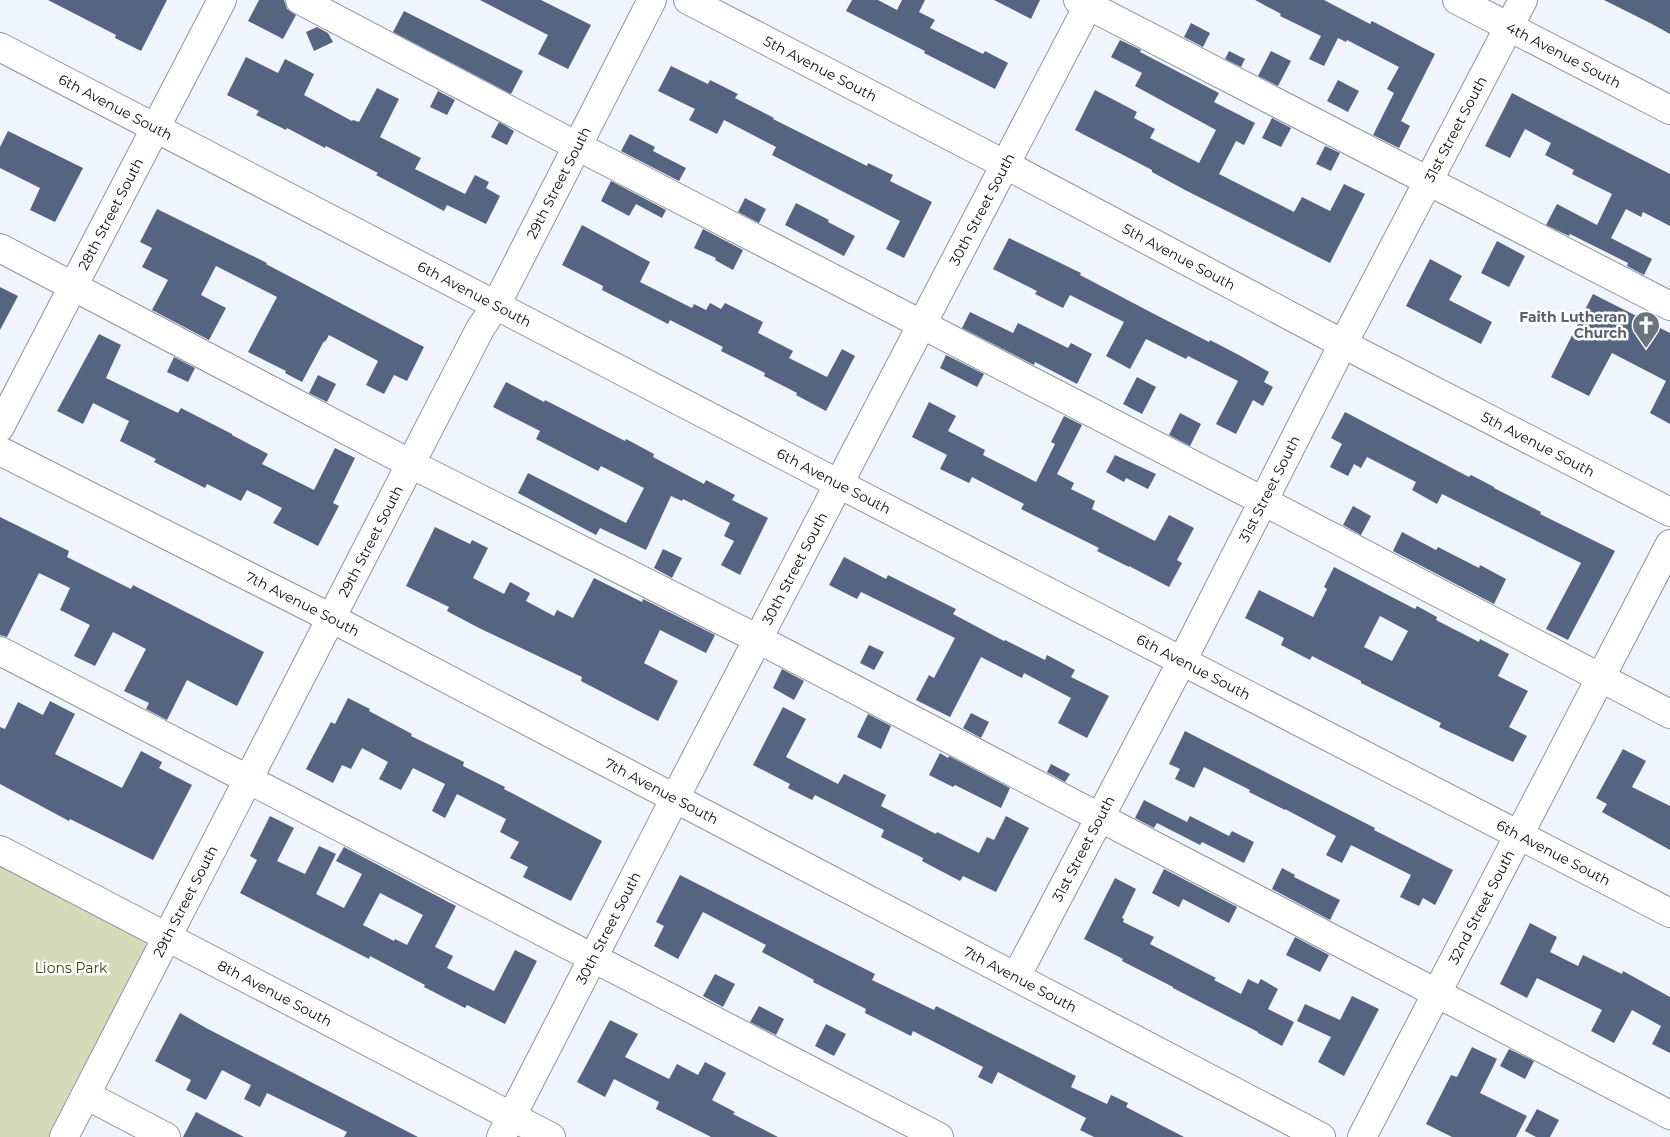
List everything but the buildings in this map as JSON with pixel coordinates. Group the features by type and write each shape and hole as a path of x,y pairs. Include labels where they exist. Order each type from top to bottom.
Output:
{"street":[{"name":"28th Street South","path":"0,427 222,0"},
{"path":"300,0 1670,714"},
{"name":"29th Street South","path":"64,1137 480,329 496,305 652,0"},
{"name":"5th Avenue South","path":"688,0 1006,164 1343,344 1670,512"},
{"name":"4th Avenue South","path":"1457,0 1670,110"},
{"name":"31st Street South","path":"1016,977 1182,661 1343,344 1523,0"},
{"path":"1086,2 1428,182 1670,306"},
{"name":"30th Street South","path":"506,1127 675,798 1006,164 1086,2"},
{"name":"6th Avenue South","path":"0,47 839,484 1670,913"},
{"path":"0,248 411,464 758,639 1436,994 1670,1114"},
{"name":"7th Avenue South","path":"0,451 331,618 1321,1137"},
{"name":"32nd Street South","path":"1362,1137 1670,544"},
{"path":"0,651 939,1137"},
{"name":"8th Avenue South","path":"0,850 167,937 506,1127 551,1137"},
{"path":"86,1095 166,1137"}],"green space":[{"name":"Lions Park","path":"0,851 167,937 63,1137 0,1137"}],"place":[{"name":"Faith Lutheran Church","path":"1646,349"}]}
